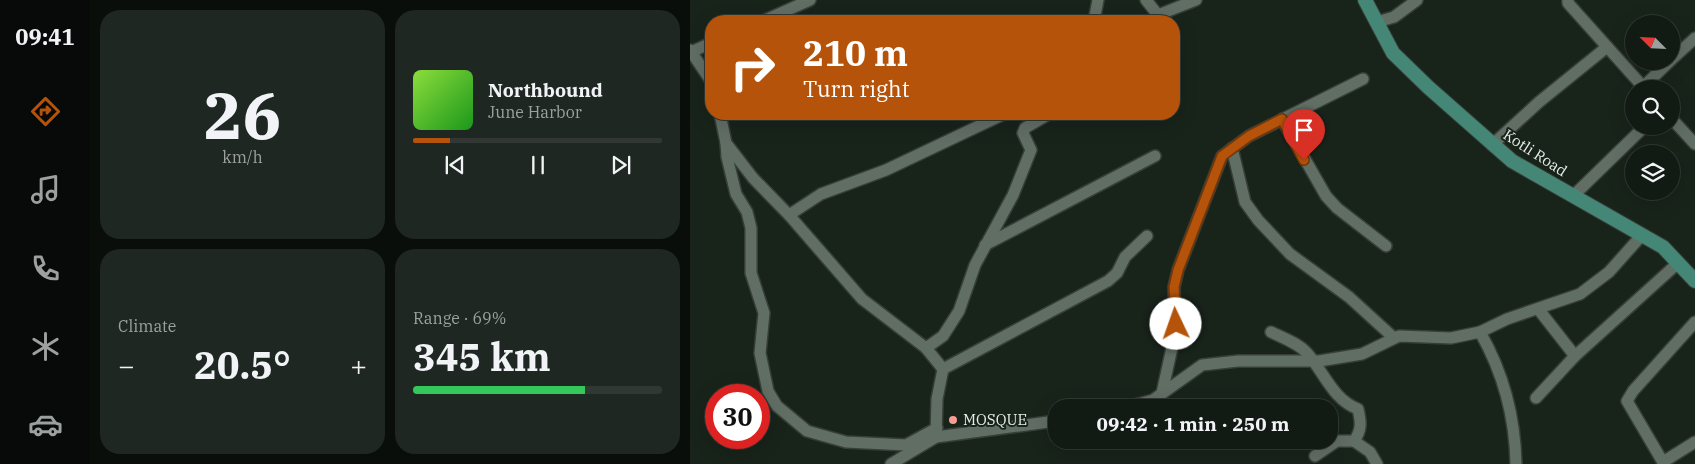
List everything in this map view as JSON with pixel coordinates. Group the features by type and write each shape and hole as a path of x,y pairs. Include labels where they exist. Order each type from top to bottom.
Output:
{"main road":[{"name":"Kotli Road","path":"1365,0 1394,53 1492,145 1512,161 1663,247 1695,280"}],"street":[{"path":"776,15 810,0"},
{"path":"1095,15 1098,0"},
{"path":"1146,0 1158,15 1196,0"},
{"path":"1377,22 1394,17 1417,0"},
{"path":"1567,0 1637,80"},
{"path":"1680,52 1695,38"},
{"path":"705,45 690,51 705,72"},
{"path":"1492,145 1540,102 1607,47"},
{"path":"1652,80 1662,70"},
{"path":"1162,394 1175,334 1174,287 1178,270 1222,156 1232,148 1282,119 1362,79"},
{"path":"1282,119 1326,196 1337,208 1386,246"},
{"path":"721,120 736,194 747,212 751,228 751,273 764,313 760,353 768,391 777,406 806,431 846,442 906,445 937,433 1048,423"},
{"path":"789,215 821,194 886,170 991,120"},
{"path":"926,348 943,336 959,311 984,245 1013,195 1031,150 1023,132 1025,128 1039,120"},
{"path":"1680,128 1695,144"},
{"path":"1573,196 1636,135"},
{"path":"726,143 753,178 789,215 862,299 926,348 943,369"},
{"path":"1232,148 1245,202 1258,220 1290,254 1349,297 1394,338"},
{"path":"984,245 1155,156"},
{"path":"1154,399 1202,365 1238,362 1312,361 1362,354 1394,338 1412,335 1451,338 1480,332 1508,319 1539,310 1580,294 1618,264 1642,235"},
{"path":"943,369 1108,281 1117,273 1125,257 1147,236"},
{"path":"1536,398 1575,356 1678,263"},
{"path":"1539,310 1575,356"},
{"path":"1695,322 1632,391 1627,401 1664,463 1695,442"},
{"path":"1271,332 1302,348 1336,395 1348,406 1358,409 1361,424 1359,433 1354,440"},
{"path":"1480,332 1491,351 1509,400 1515,435 1516,464"},
{"path":"937,433 937,399 943,369"},
{"path":"891,464 937,433"},
{"path":"1315,456 1338,441 1354,440 1370,452 1377,464"}],"place":[{"name":"MOSQUE","path":"953,420"}],"route":[{"path":"1176,324 1174,287 1178,270 1222,156 1249,136 1282,119 1304,160"}]}
